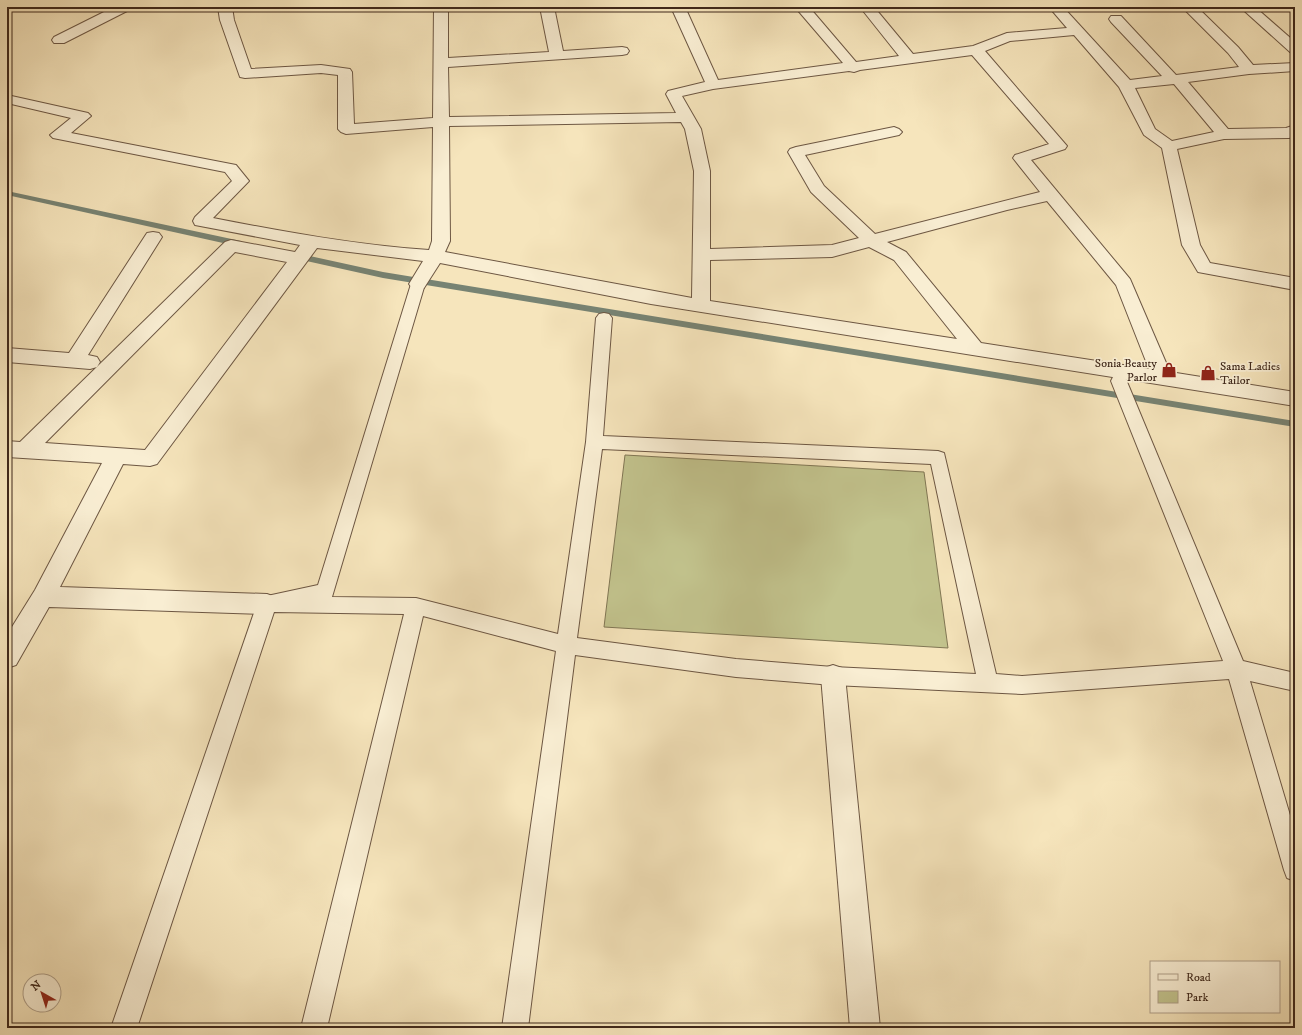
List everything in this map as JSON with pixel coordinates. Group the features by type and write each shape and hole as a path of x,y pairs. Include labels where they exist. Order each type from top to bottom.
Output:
{"street":[{"path":"59,40 124,7"},
{"path":"225,7 226,20 245,74 321,69 345,72 346,129 441,122 686,116"},
{"path":"418,284 441,241 441,7"},
{"path":"547,7 557,55"},
{"path":"678,7 713,85"},
{"path":"802,7 854,68"},
{"path":"868,7 910,60"},
{"path":"1056,7 1126,85 1149,132 1170,146 1191,246 1204,268 1295,284"},
{"path":"1189,7 1233,50 1249,70"},
{"path":"1247,7 1295,49"},
{"path":"1116,20 1174,80 1179,81 1224,134"},
{"path":"701,304 702,171 693,129 673,94 713,85 854,68 976,50 1007,37 1078,31"},
{"path":"976,50 1059,146 1021,158 1124,283 1162,377"},
{"path":"441,63 622,51"},
{"path":"1126,85 1249,70 1295,67"},
{"path":"7,99 84,116 58,135 230,168 241,181 201,221 305,251"},
{"path":"894,132 796,152 817,189 872,241 900,256 974,347"},
{"path":"1170,146 1224,134 1293,133"},
{"path":"701,256 832,251 1005,205 1051,195"},
{"path":"75,360 153,237"},
{"path":"16,450 109,365 232,246 305,251 411,255 431,261 651,298 701,304 1295,399"},
{"path":"16,450 150,458 305,251"},
{"path":"7,355 75,360 109,365"},
{"path":"7,658 43,597 117,455"},
{"path":"43,597 267,604"},
{"path":"833,676 865,1028"}],"lane":[{"path":"267,604 325,592 418,284"},
{"path":"515,1028 594,442 604,318"},
{"path":"1119,381 1236,669 1295,870"},
{"path":"594,442 938,458 988,683"},
{"path":"267,604 416,606 567,645 736,668 833,676 1022,685 1236,669 1295,682"},
{"path":"124,1028 267,604"},
{"path":"314,1028 416,606"}],"green space":[{"path":"625,455 924,472 948,648 604,627"}],"waterway":[{"path":"7,193 241,244"},
{"path":"296,256 383,275 1295,424"}],"place":[{"name":"Sonia Beauty Parlor","path":"1169,370"},
{"name":"Sama Ladies Tailor","path":"1208,373"}]}
